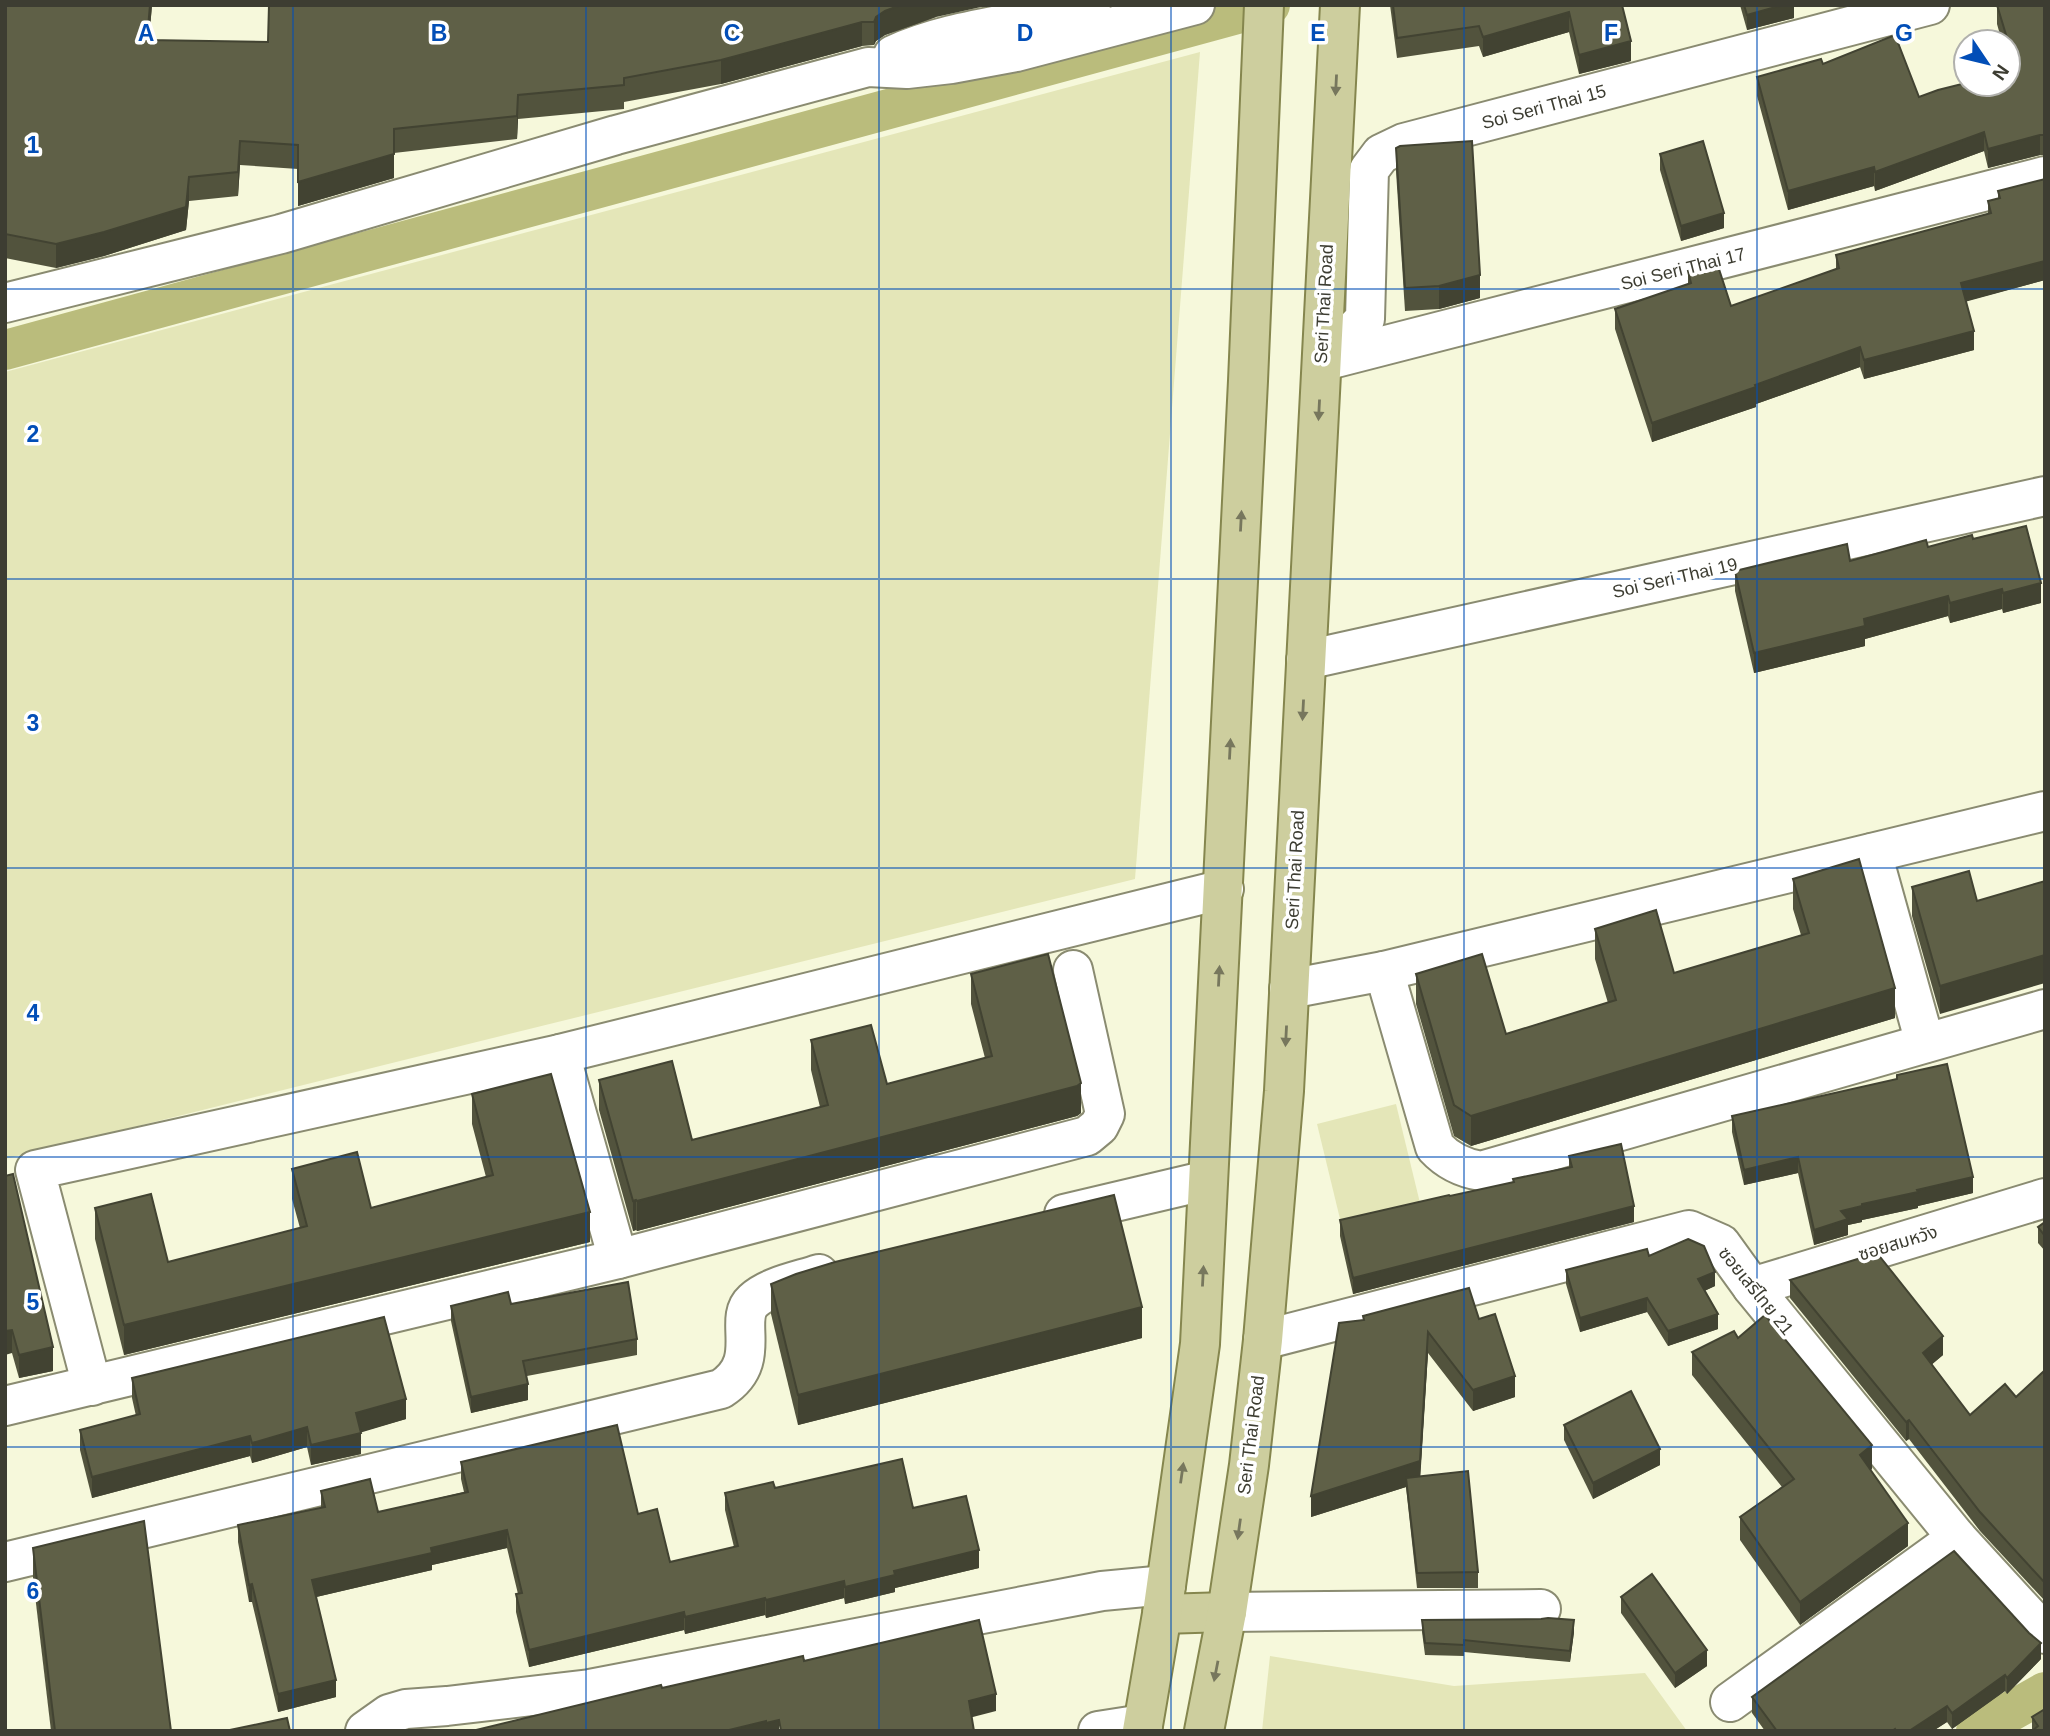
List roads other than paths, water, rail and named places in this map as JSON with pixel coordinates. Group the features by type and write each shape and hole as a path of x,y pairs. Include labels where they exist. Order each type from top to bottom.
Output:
{"main road":[{"name":"Seri Thai Road","path":"1204,1731 1227,1612 1249,1465 1263,1340 1284,1091 1340,11"},
{"path":"1143,1727 1200,1345 1264,16"},
{"path":"1164,1600 1227,1612"}],"street":[{"path":"5,303 281,234 616,135 868,67 902,51 936,40 971,18 1068,12 1091,5"},
{"path":"868,67 907,69 1016,52 1195,5"},
{"name":"Soi Seri Thai 15","path":"1322,362 1365,319 1369,170 1381,154 1404,143 1930,5"},
{"name":"Soi Seri Thai 17","path":"1322,362 2045,176"},
{"name":"Soi Seri Thai 19","path":"1306,660 2045,496"},
{"path":"1289,989 1384,971 2045,811"},
{"path":"1872,853 1925,1044"},
{"path":"92,1386 20,1173 560,1054 1224,890"},
{"path":"5,1406 618,1259 1087,1136 1099,1126 1105,1114 1073,971"},
{"path":"1384,971 1435,1147 1455,1164 1481,1171 2045,1009"},
{"path":"560,1054 618,1259"},
{"path":"1029,1223 1208,1180"},
{"name":"ซอยสมหวัง","path":"1752,1287 2045,1198"},
{"name":"ซอยเสรีไทย 21","path":"1263,1340 1689,1230 1721,1244 1752,1287 1957,1538 2045,1634"},
{"path":"5,1562 721,1389 731,1383 744,1361 747,1347 745,1316 751,1302 769,1291 856,1264"},
{"path":"1730,1702 1957,1538"},
{"path":"365,1731 389,1714 406,1709 590,1689 1102,1591 1164,1600"},
{"path":"1227,1612 1542,1609"},
{"path":"1098,1731 1143,1727"}],"waterway":[{"path":"5,350 1270,5"},
{"path":"1976,1731 2045,1692"}]}
